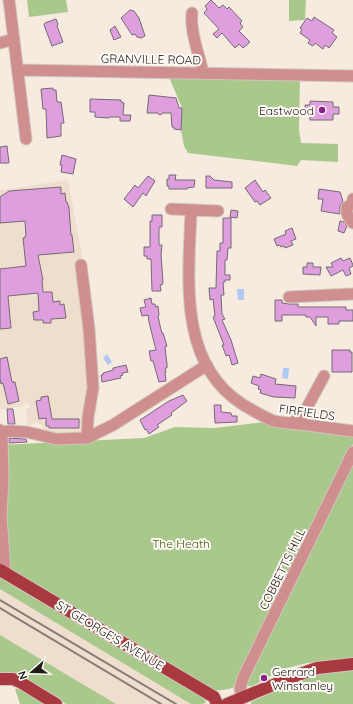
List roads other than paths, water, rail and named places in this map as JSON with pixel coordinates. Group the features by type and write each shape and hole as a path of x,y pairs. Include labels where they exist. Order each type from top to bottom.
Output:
{"main road":[{"name":"ST GEORGE’S AVENUE","path":"3,572 214,697 217,704"},
{"path":"227,704 242,700 295,676 317,668 353,664"},
{"path":"0,679 13,679 20,682 56,704"}],"street":[{"path":"9,0 19,70 26,139"},
{"path":"192,13 192,29 203,73"},
{"path":"0,43 14,39"},
{"name":"GRANVILLE ROAD","path":"19,70 353,76"},
{"path":"353,199 352,204 347,206 347,210 348,217 353,223"},
{"path":"171,209 218,211"},
{"name":"FIRFIELDS","path":"191,210 188,294 191,314 195,336 207,365 217,381 230,396 252,411 274,421 353,431"},
{"path":"81,265 89,329 93,388 88,417 87,438"},
{"path":"289,298 353,294"},
{"path":"3,572 1,515 3,479 1,432 27,432 56,439 87,438 113,425 207,365"},
{"path":"292,423 303,415 324,376"},
{"name":"COBBETTS HILL","path":"242,700 240,685 243,678 353,452"}],"water":[{"path":"237,289 244,289 244,300 238,300"},
{"path":"107,354 112,362 108,365 103,358"},
{"path":"283,368 289,368 288,379 282,378"}],"railway":[{"path":"0,600 176,704"},
{"path":"0,608 161,704"}],"place":[{"name":"Eastwood","path":"322,110"},
{"name":"Gerrard Winstanley","path":"264,678"}],"park label":[{"name":"The Heath","path":"181,543"}]}
